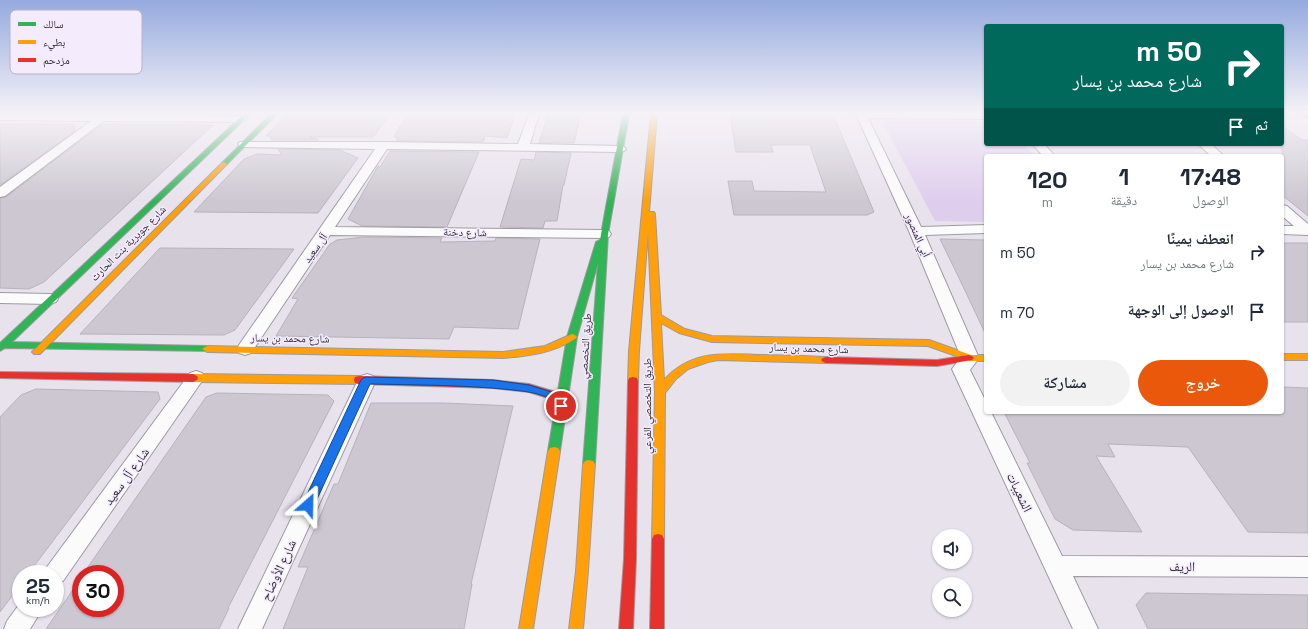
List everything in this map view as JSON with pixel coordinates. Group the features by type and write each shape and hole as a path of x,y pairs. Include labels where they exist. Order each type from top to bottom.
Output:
{"street":[{"path":"3,189 66,143"},
{"name":"شارع جويرية بنت الحارث","path":"2,346 215,143"},
{"name":"طريق التخصصي","path":"576,629 582,571 604,234 621,143"},
{"path":"626,629 630,560 634,351 651,143"},
{"name":"أبي المنصور","path":"875,143 978,358"},
{"path":"244,144 620,149"},
{"name":"شارع جويرية بنت الحارث","path":"5,385 244,144"},
{"name":"آل سعيد","path":"245,349 384,145"},
{"path":"1040,146 1047,154"},
{"path":"1206,146 1216,154"},
{"name":"طريق التخصصي الفرعي","path":"648,184 651,215 660,392 657,629"},
{"path":"1284,211 1308,231"},
{"path":"916,231 984,230"},
{"path":"1284,230 1308,231"},
{"name":"شارع دخنة","path":"326,231 604,234"},
{"path":"526,629 572,337 594,259 604,234"},
{"path":"0,298 50,299"},
{"name":"شارع محمد بن يسار","path":"656,316 678,331 712,339 929,343 978,358"},
{"name":"شارع محمد بن يسار","path":"2,346 44,345 503,355 532,352 558,347 572,337"},
{"path":"70,376 38,371 34,364 38,358 46,353 96,346"},
{"path":"411,353 466,358 482,363"},
{"name":"شارع محمد بن يسار","path":"660,392 673,374 686,364 698,359 718,357 937,363 978,358"},
{"path":"1284,357 1308,357"},
{"name":"الشعيبات","path":"978,358 961,369 1086,629"},
{"path":"0,375 366,380 493,384 529,388 554,396 561,406"},
{"path":"400,381 466,377 476,375"},
{"name":"شارع آل سعيد","path":"61,565 196,377"},
{"name":"شارع الأوضاح","path":"250,629 366,380"},
{"name":"الريف","path":"1056,566 1308,567"},
{"path":"16,629 25,617"}],"shaded area":[{"path":"894,143 984,143 984,146 1026,146 1032,154 984,154 984,222 935,221"}],"building":[{"path":"0,143 58,143 0,185"},
{"path":"77,143 193,143 44,282 29,289 0,288 0,198 6,197"},
{"path":"735,143 845,143 874,212 867,215 734,215 728,181 752,181 754,191 826,192 810,145 771,145 773,152 736,152"},
{"path":"1284,143 1308,143 1308,216 1284,197 1284,154 1282,154 1282,146 1284,146"},
{"path":"278,149 340,150 358,158 318,213 194,212 244,159 257,154 282,155"},
{"path":"390,151 479,152 447,227 362,226 348,219 378,166 380,167"},
{"path":"536,152 571,153 563,185 557,221 545,221 543,228 500,227 521,159 534,160"},
{"path":"363,237 442,238 440,242 495,241 496,238 540,239 518,329 454,327 449,339 276,336 298,299 292,298 330,244 337,240"},
{"path":"940,239 984,240 984,331"},
{"path":"1284,243 1308,243 1308,322 1284,322"},
{"path":"160,248 294,249 235,330 224,335 80,334"},
{"path":"1284,387 1308,388 1308,533 1248,532 1188,447 1108,444 1115,457 1096,456 1142,532 1073,530 1055,519 1027,463 1030,463 1005,414 1284,414"},
{"path":"36,389 158,392 160,399 35,565 12,565 12,596 0,612 0,417 21,395"},
{"path":"217,393 328,395 334,401 228,608 219,629 46,629 54,617 64,617 64,603 72,591 72,617 124,617 124,565 89,565 206,397"},
{"path":"371,403 444,403 513,406 471,584 464,629 283,629 308,567 298,567 334,484 338,484"},
{"path":"1146,593 1308,595 1308,629 1148,629 1136,605"}],"traffic: fast":[{"path":"0,348 216,143"},
{"path":"224,164 245,143"},
{"path":"589,464 604,234 621,143"},
{"path":"554,451 572,337 600,242"},
{"path":"3,345 207,349"}],"traffic: slow":[{"path":"633,381 634,351 652,143"},
{"path":"37,352 224,164"},
{"path":"651,214 660,392 658,539"},
{"path":"656,316 682,331 712,339 929,343 970,358 984,358"},
{"path":"207,349 503,355 548,348 564,342 572,337"},
{"path":"660,392 672,377 684,367 699,361 718,357 826,360"},
{"path":"1284,357 1308,357"},
{"path":"193,378 359,380"},
{"path":"526,629 554,451"},
{"path":"576,629 582,571 589,464"}],"traffic: jam":[{"path":"826,360 937,363 969,358"},
{"path":"0,375 193,378"},
{"path":"359,380 493,384 529,388 555,396 561,406"},
{"path":"626,629 630,559 633,381"},
{"path":"657,629 658,539"}],"route":[{"path":"308,505 366,380 456,382 529,388 554,396 561,406"}]}
